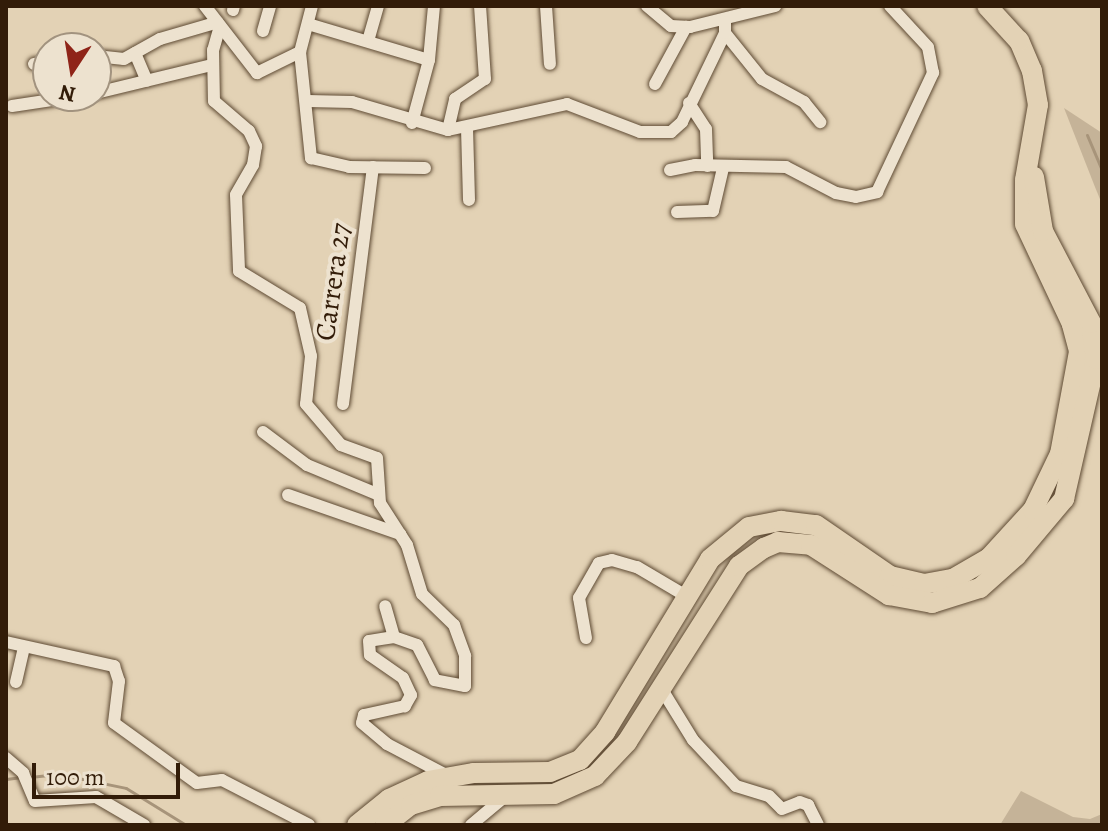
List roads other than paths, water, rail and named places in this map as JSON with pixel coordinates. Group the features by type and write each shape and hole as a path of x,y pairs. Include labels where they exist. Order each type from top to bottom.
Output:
{"highway":[{"path":"357,825 389,799 448,776 550,772 580,760 605,732 686,596 730,538 766,523 816,525 890,576 924,584 953,579 989,558 1033,510 1060,454 1079,351 1072,324 1025,224 1025,180 1038,105 1032,71 1019,41 987,6"},
{"path":"385,825 423,800 554,794 595,776 627,742 739,566 764,548 778,542 811,545 889,595 932,603 980,588 1057,512 1071,483 1096,359 1086,311 1043,231 1031,153"}],"street":[{"path":"205,6 257,73 300,52"},
{"path":"263,31 270,6"},
{"path":"312,6 300,52 308,101 311,158 373,167 425,168"},
{"path":"368,41 378,6"},
{"path":"412,123 429,60 434,6"},
{"path":"448,130 455,99 485,79 480,6"},
{"path":"546,6 550,64"},
{"path":"647,6 686,27 725,28 775,6"},
{"path":"670,170 707,166 794,170 821,189 856,197 877,192 888,177 933,73 928,47 890,6"},
{"path":"112,60 135,53 160,39 219,24"},
{"path":"219,24 212,65 214,101 249,131 256,146 253,165 235,199 239,271 300,308 311,356 306,404 341,445 377,458 377,494 400,534 422,594 454,625 465,656 465,686 435,680 417,645 394,637 369,641 370,655 403,678 411,695 405,706 364,715 362,723 410,757 448,776"},
{"path":"308,24 429,60"},
{"path":"655,84 686,27"},
{"path":"308,101 352,102 412,123 448,130 567,104 640,132 671,132 682,122 725,28"},
{"path":"725,28 762,79 804,102 820,122"},
{"path":"135,53 147,81"},
{"path":"112,89 212,65"},
{"path":"12,106 32,103"},
{"path":"689,103 706,129 707,166"},
{"path":"467,128 469,200"},
{"name":"Carrera 27","path":"343,404 373,167"},
{"path":"677,212 713,211 723,168"},
{"path":"263,432 307,465 377,494"},
{"path":"288,495 400,534"},
{"path":"586,638 579,598 592,571 606,560 658,576 686,596"},
{"path":"385,606 394,637"},
{"path":"6,642 114,666 119,681 114,723 197,783 222,780 309,825"},
{"path":"16,682 24,647"},
{"path":"661,688 693,740 736,786 769,796 782,809 800,802 808,805 818,825"},
{"path":"6,758 23,773 35,801 96,797 144,825"},
{"path":"471,825 508,794"}],"waterway":[{"path":"1087,135 1102,171"},
{"path":"30,777 58,774 126,788 186,825"},
{"path":"6,779 22,777"}]}
